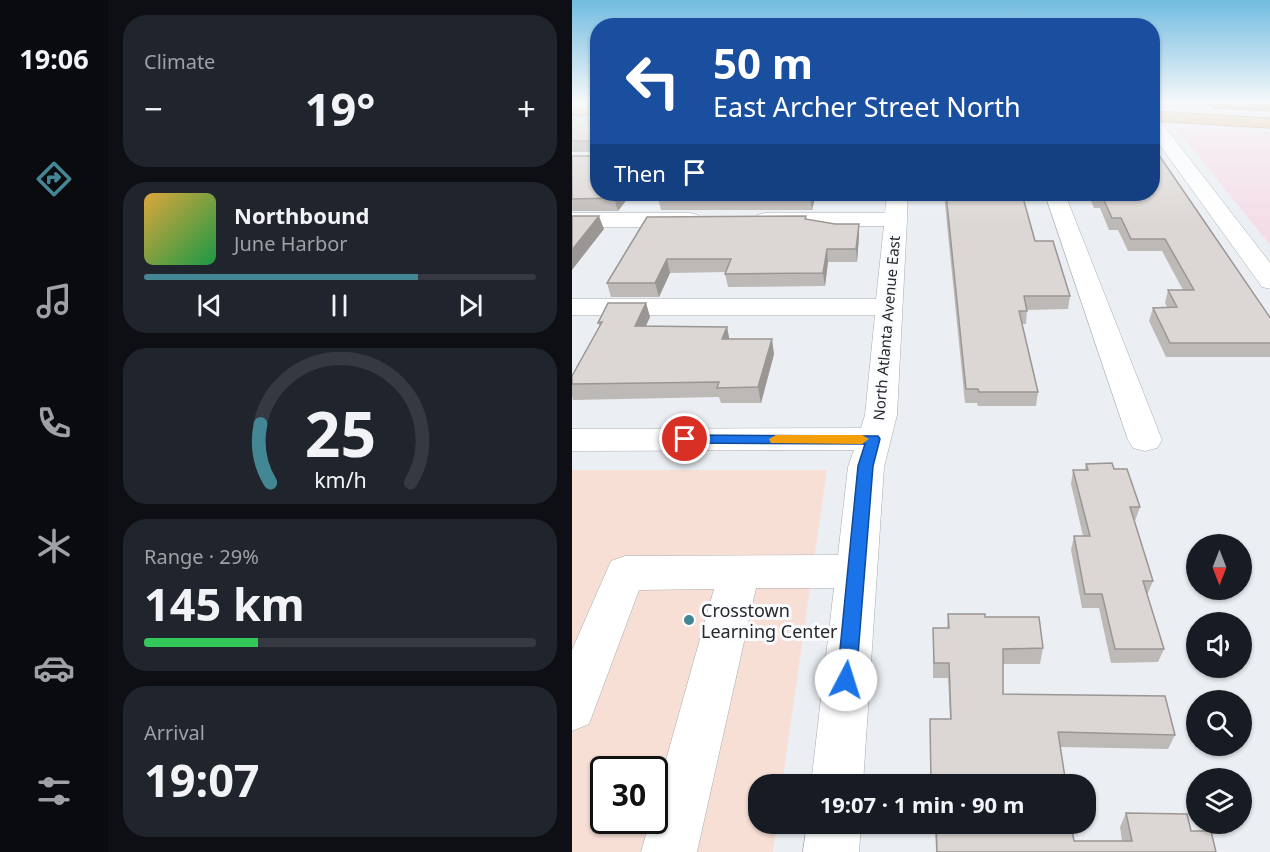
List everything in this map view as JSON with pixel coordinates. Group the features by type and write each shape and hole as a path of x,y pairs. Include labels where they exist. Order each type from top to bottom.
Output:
{"street":[{"path":"1167,143 1271,282"},
{"path":"1058,201 1145,440"},
{"path":"748,220 896,206"},
{"name":"North Atlanta Avenue East","path":"838,774 866,466 881,416 896,206"},
{"path":"572,220 715,220"},
{"path":"572,307 889,306"},
{"path":"572,440 874,439"},
{"path":"572,708 625,573 856,571"},
{"path":"669,852 739,572"},
{"path":"831,852 833,834"}],"shaded area":[{"path":"1188,143 1270,143 1270,245"},
{"name":"Crosstown Learning Center","path":"572,470 827,470 783,774 748,774 748,834 776,834 773,852 572,852"}],"building":[{"path":"572,156 590,156 590,199 572,199"},
{"path":"1160,157 1271,319 1271,343 1170,343 1153,308 1177,307 1168,290 1194,290 1165,239 1131,239 1121,218 1112,218 1104,201 1160,201"},
{"path":"947,201 1024,201 1035,241 1053,241 1070,296 1024,296 1027,311 1019,311 1038,392 979,392 978,389 966,389"},
{"path":"572,216 599,216 572,250"},
{"path":"806,216 805,219 835,224 859,224 856,249 827,249 823,273 725,274 731,259 667,259 655,283 607,283 647,217"},
{"path":"608,303 646,303 635,326 727,327 722,339 772,339 758,387 717,388 719,382 572,384 572,376 602,322 598,323"},
{"path":"1112,463 1114,469 1127,469 1140,507 1130,507 1153,581 1143,581 1164,649 1115,649 1102,594 1085,594 1074,536 1090,536 1073,470 1088,470 1086,464"},
{"path":"948,614 1039,617 1043,648 1003,649 1003,694 1165,696 1175,735 1058,732 1064,774 931,774 930,719 951,719 949,663 934,663 933,628 949,628"},
{"path":"1126,813 1186,814 1186,834 1212,834 1216,852 937,852 936,834 1073,834 1074,841 1132,841"}],"slow traffic":[{"path":"776,439 862,439"}],"place":[{"name":"Crosstown Learning Center","path":"689,620"}],"route":[{"path":"685,439 874,439 866,466 846,680"}]}
